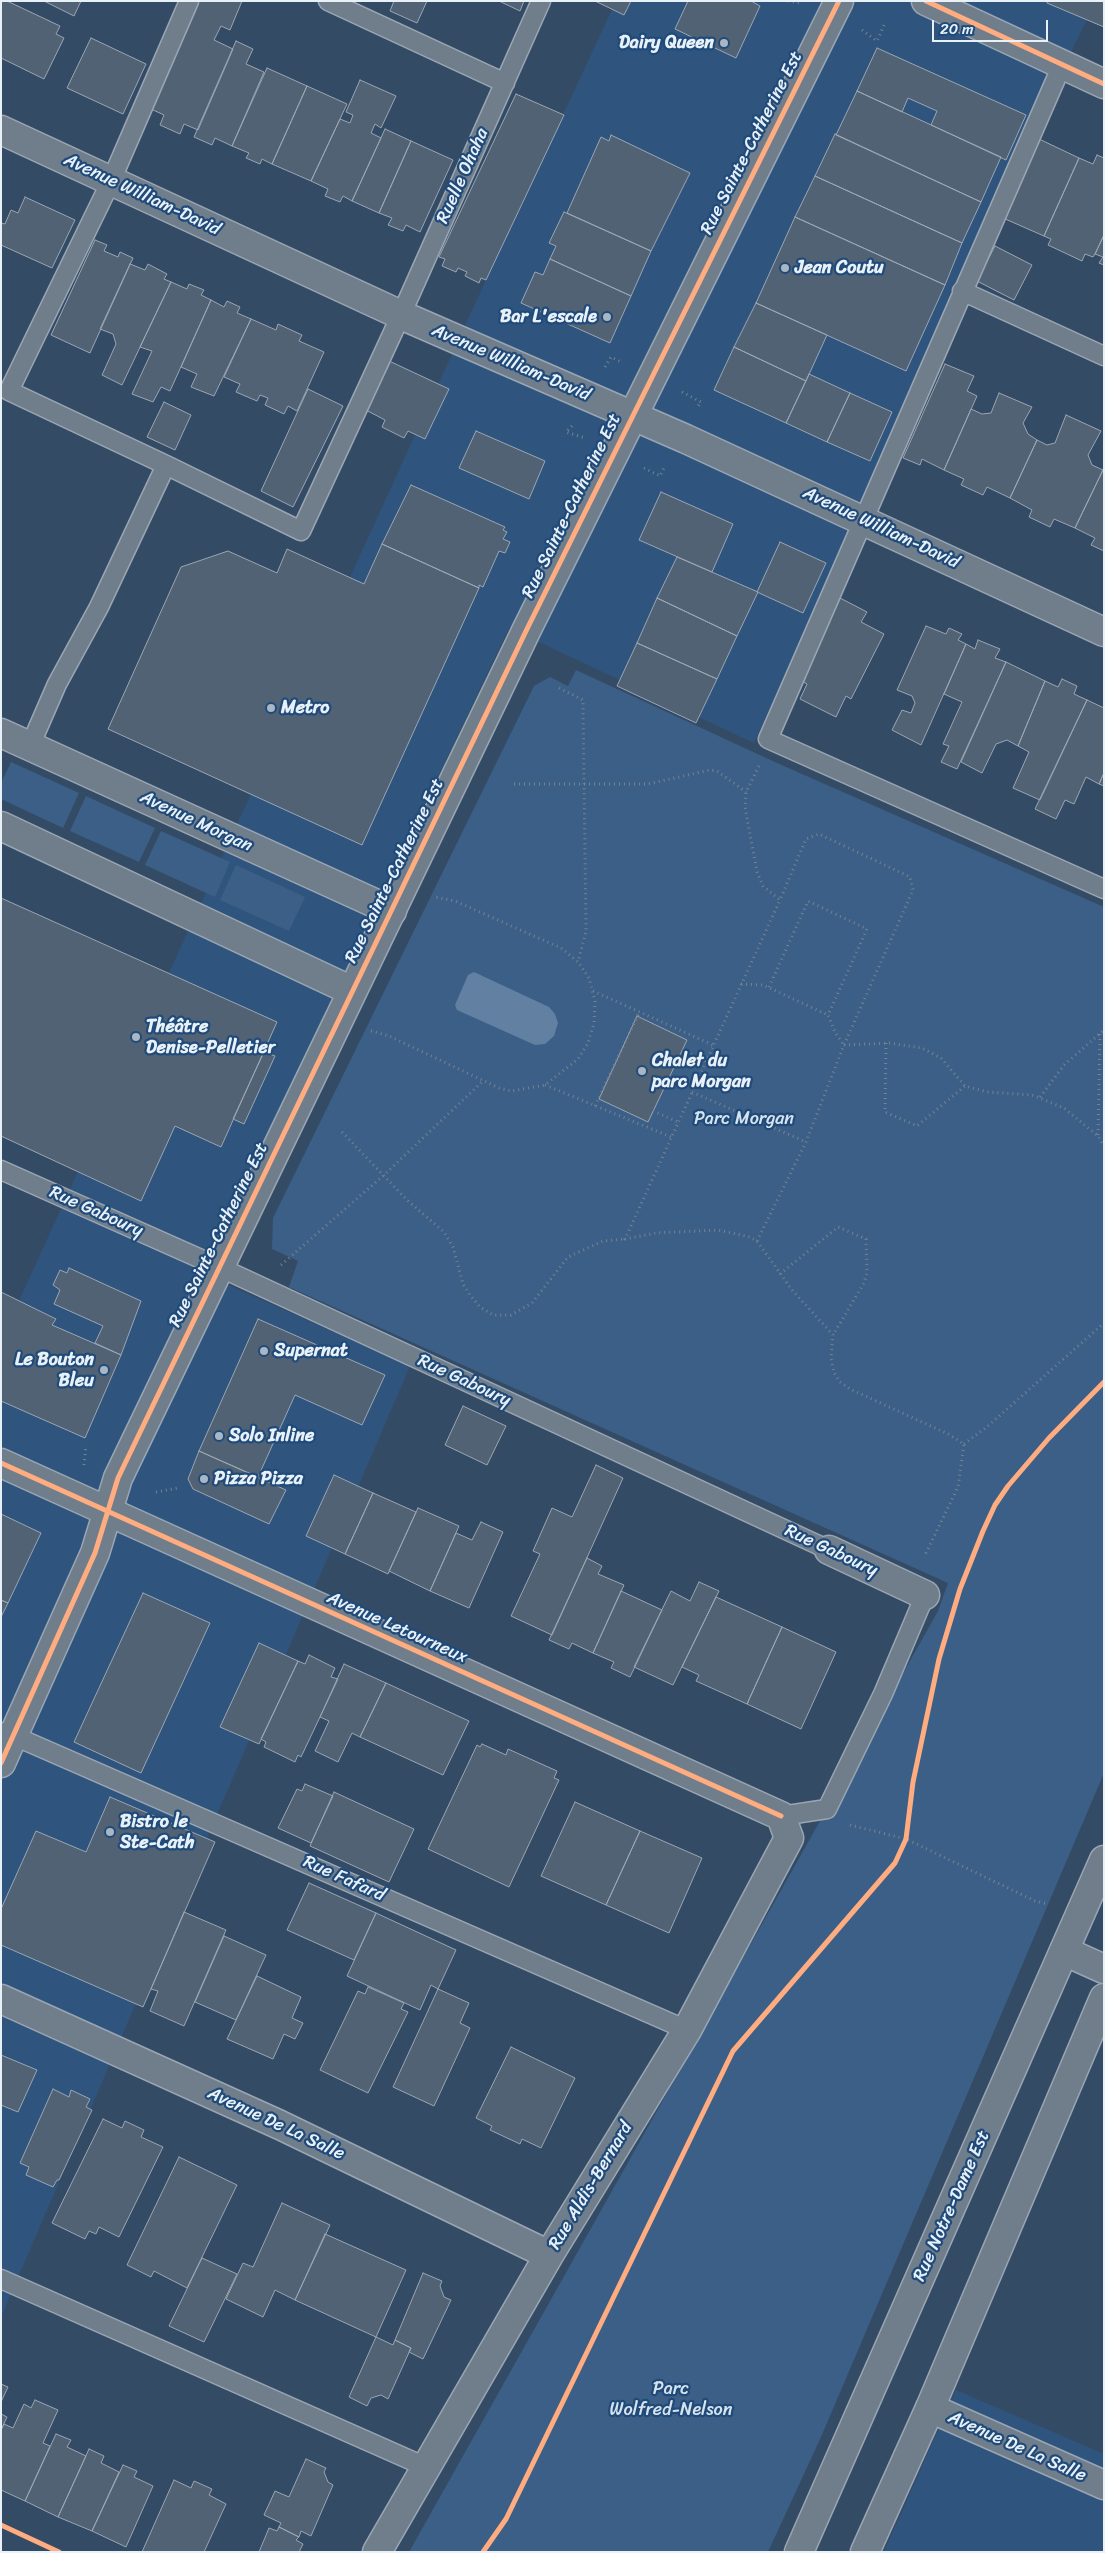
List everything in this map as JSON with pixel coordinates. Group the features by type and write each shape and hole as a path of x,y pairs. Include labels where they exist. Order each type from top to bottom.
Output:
{"street":[{"name":"Rue Sainte-Catherine Est","path":"1,1763 7,1733 95,1553 118,1478 352,991 633,415 839,1"},
{"path":"926,1 1104,83"},
{"name":"Avenue William-David","path":"1,130 401,315 633,415 1104,632"},
{"name":"Avenue Morgan","path":"1,733 392,911"},
{"path":"1,826 352,991"},
{"name":"Avenue Letourneux","path":"1,1463 781,1816"},
{"name":"Rue Gaboury","path":"829,1550 925,1595"},
{"name":"Rue Aldis-Bernard","path":"377,2552 549,2255 687,2030 789,1838 781,1816"},
{"name":"Rue Notre-Dame Est","path":"799,2552 1104,1860"},
{"path":"1064,1951 1104,1969"},
{"name":"Avenue De La Salle","path":"1,1998 280,2125 549,2255"},
{"path":"865,2552 930,2408 1104,1998"},
{"name":"Avenue De La Salle","path":"930,2408 1104,2486"}],"lane":[{"path":"30,746 56,684 99,607 166,465 9,391 111,181 189,1"},
{"path":"328,1 505,83"},
{"name":"Ruelle Ohaha","path":"166,465 301,532 401,315 541,1"},
{"path":"1062,65 768,739 1104,889"},
{"path":"962,291 1104,356"},
{"name":"Rue Gaboury","path":"1,1170 219,1267 829,1550"},
{"path":"781,1816 827,1809 883,1694 925,1595"},
{"name":"Rue Fafard","path":"7,1733 687,2030"},
{"path":"1,2279 426,2467"}],"path":[{"path":"788,1 800,4"},
{"path":"858,27 877,42 885,23"},
{"path":"603,372 611,356 628,366"},
{"path":"643,467 660,476 668,460"},
{"path":"559,688 583,700 586,931 578,962"},
{"path":"762,758 746,792 745,807 757,872 763,886 780,900"},
{"path":"514,784 648,784 710,770 717,771 746,792"},
{"path":"625,1239 806,839 819,834 910,877 913,890 844,1045 806,1142 757,1242"},
{"path":"363,1029 389,1036 483,1081 512,1091 545,1085 571,1066 588,1043 594,1023 595,1001 589,978 578,962 561,948 473,908 455,901 429,896"},
{"path":"769,987 808,901 867,929 828,1015 832,1027 844,1045"},
{"path":"741,984 757,984 769,987 828,1015"},
{"path":"592,991 713,1045"},
{"path":"595,1106 639,1012"},
{"path":"1040,1097 1064,1065 1104,1030"},
{"path":"1098,1136 1100,1033"},
{"path":"844,1045 886,1043 908,1045 933,1052 965,1086 987,1092 1018,1093 1040,1097 1069,1112 1098,1136 1104,1146"},
{"path":"886,1043 885,1112 917,1126 965,1086"},
{"path":"682,1050 705,1061"},
{"path":"275,1270 384,1175 483,1081"},
{"path":"545,1085 672,1137"},
{"path":"691,1092 806,1142"},
{"path":"653,1111 678,1122"},
{"path":"342,1132 407,1200 444,1232 453,1247 463,1284 480,1307 494,1315 511,1315 532,1303 568,1257 603,1242 656,1233 718,1230 750,1237 757,1242 780,1274 833,1335"},
{"path":"780,1274 838,1227 866,1239 867,1272 864,1283 833,1335 831,1358 834,1373 840,1382 850,1389 948,1434 964,1444"},
{"path":"921,1562 958,1487 964,1444 988,1426 1104,1323"},
{"path":"84,1466 86,1445"},
{"path":"156,1492 178,1488"},
{"path":"848,1824 906,1839 1035,1901 1056,1907"},
{"path":"902,1847 908,1829"}],"shaded area":[{"path":"616,1 1096,1 1039,117 754,743 509,628 201,1273 410,1366 1,2317 1,1340 486,280"},
{"path":"474,972 549,1007 555,1014 558,1023 554,1036 545,1044 535,1045 457,1010 455,1005 468,975"},
{"path":"956,2390 1104,2454 1104,2552 884,2552"}],"green space":[{"name":"Parc Morgan","path":"576,670 777,763 1104,907 1104,1773 821,2437 768,2552 409,2552 938,1611 948,1583 289,1287 298,1261 272,1249 273,1218 534,686 550,677 568,686"},
{"path":"11,762 79,793 63,828 1,799 1,783"},
{"path":"86,796 155,828 139,862 70,831"},
{"path":"161,831 230,862 215,897 145,865"},
{"path":"236,865 305,897 289,931 220,900"}],"building":[{"path":"1,1 7,1 60,26 56,34 64,38 44,79 1,58"},
{"path":"44,1 81,1 74,16"},
{"path":"198,1 242,1 230,30 221,26 214,40 233,49 198,130 184,124 180,134 160,125 164,115 151,109"},
{"path":"394,1 427,1 417,23 390,11"},
{"path":"499,1 524,1 520,11"},
{"path":"595,1 631,1 624,15"},
{"name":"Dairy Queen","path":"688,1 751,1 760,6 736,58 675,29"},
{"path":"1047,1 1104,1 1104,27 1047,3"},
{"path":"91,38 146,64 123,114 67,88"},
{"path":"236,41 253,49 246,64 264,72 232,146 215,138 212,145 194,137"},
{"path":"877,48 1026,115 1006,160 931,125 937,111 908,98 902,112 857,91"},
{"path":"267,68 307,86 272,164 262,159 260,164 246,158 249,153 232,146"},
{"path":"360,80 396,96 381,128 375,124 371,133 381,138 352,201 343,196 340,202 325,196 328,189 311,181 340,119 350,123 353,115 346,112"},
{"path":"307,86 347,104 311,181 272,164"},
{"path":"857,91 1001,157 981,202 836,135"},
{"path":"516,94 564,115 486,280 481,278 479,283 465,276 467,272 458,268 456,272 442,266 445,259 439,257"},
{"path":"385,129 411,141 379,213 352,201"},
{"path":"835,134 981,202 962,243 815,176"},
{"path":"611,135 690,173 651,251 567,213 601,137 609,141"},
{"path":"1039,139 1079,158 1044,236 1003,218"},
{"path":"411,141 453,160 420,232 406,225 403,231 388,225 392,218 379,213"},
{"path":"1097,155 1104,158 1104,235 1093,257 1085,254 1082,261 1048,245 1051,239 1044,236 1079,158 1093,164"},
{"path":"815,176 962,243 945,285 795,217"},
{"path":"25,197 75,220 52,268 1,245 1,223 5,224 11,210 18,213"},
{"path":"564,212 651,251 631,296 550,259 556,246 549,243"},
{"path":"795,217 945,285 906,371 756,303"},
{"path":"1104,235 1104,265 1099,263 1103,257 1095,254"},
{"path":"95,240 107,245 104,251 118,257 120,252 133,258 90,353 51,335"},
{"path":"995,246 1032,265 1014,300 977,281"},
{"path":"550,259 631,296 610,343 521,303 535,272 543,275"},
{"path":"130,264 145,270 148,264 167,274 164,279 171,282 122,385 102,375 116,344 113,334 100,329"},
{"path":"171,282 187,289 189,284 204,290 201,295 211,300 170,391 161,387 153,402 132,394 152,351 140,347"},
{"path":"211,300 224,307 227,301 240,307 237,313 251,319 214,396 191,387 197,374 181,367"},
{"path":"756,303 827,335 806,381 734,347"},
{"path":"251,319 276,330 278,324 302,335 299,341 324,352 297,411 288,406 284,414 265,405 268,398 260,395 257,401 236,392 240,384 224,377"},
{"path":"734,347 806,381 786,423 714,390"},
{"path":"387,360 449,389 425,439 408,431 404,438 382,427 385,420 364,409"},
{"path":"945,364 974,376 967,391 977,396 944,470 922,459 920,465 903,458"},
{"path":"809,374 850,393 827,442 786,423"},
{"path":"308,389 343,406 293,507 261,491"},
{"path":"850,393 892,412 870,461 827,442"},
{"path":"999,393 1032,407 1023,423 1028,434 1037,440 1010,498 987,487 983,495 961,485 964,479 944,470 971,409 982,414 991,413"},
{"path":"164,402 191,415 175,450 147,437"},
{"path":"1066,415 1101,431 1088,455 1092,465 1103,470 1075,528 1054,519 1050,527 1029,517 1032,510 1010,498 1037,440 1047,445 1055,443"},
{"path":"476,431 545,461 529,499 459,468"},
{"path":"1103,470 1104,551 1091,545 1095,538 1075,528"},
{"path":"411,485 505,527 503,530 507,532 503,539 510,542 505,553 499,551 483,587 479,585 479,588 382,544"},
{"path":"661,492 733,524 712,572 639,540"},
{"path":"780,542 826,563 803,613 757,592"},
{"name":"Metro","path":"382,544 479,588 362,845 108,729 181,567 228,551 277,573 287,549 364,584"},
{"path":"677,557 758,592 737,636 657,598"},
{"path":"657,598 737,636 717,679 637,643"},
{"path":"840,598 867,612 861,622 884,634 851,699 846,696 836,717 800,699 807,684 800,680"},
{"path":"926,626 946,634 949,628 962,634 958,640 966,644 921,745 892,730 902,710 911,713 915,703 912,696 897,690"},
{"path":"978,640 1000,649 995,658 1006,662 957,769 941,762 949,746 943,744 962,702 944,694 966,644 975,649"},
{"path":"637,643 717,679 696,723 617,686"},
{"path":"1006,662 1045,681 1018,746 1007,740 996,744 982,773 961,762"},
{"path":"1062,679 1077,686 1074,694 1087,700 1040,800 1013,788 1029,752 1018,746 1045,681 1058,687"},
{"path":"1087,700 1104,708 1104,773 1099,784 1086,777 1074,804 1065,800 1056,819 1035,809"},
{"path":"1104,773 1104,786 1099,784"},
{"name":"Théâtre Denise-Pelletier","path":"1,898 277,1022 221,1147 175,1126 141,1201 1,1136"},
{"name":"Chalet du parc Morgan","path":"637,1016 687,1040 648,1122 599,1099"},
{"path":"264,1052 275,1056 244,1124 233,1119"},
{"path":"69,1268 141,1301 121,1355 95,1343 103,1326 54,1304 60,1290 53,1285 60,1270 67,1273"},
{"path":"1,1292 56,1319 52,1325 121,1355 85,1438 1,1401"},
{"path":"258,1319 385,1375 362,1425 295,1395 258,1477 199,1451"},
{"path":"463,1406 506,1426 487,1465 445,1445"},
{"path":"199,1451 286,1490 269,1524 193,1489 188,1479"},
{"path":"596,1465 623,1478 552,1635 511,1616 540,1554 533,1551 552,1508 572,1517"},
{"path":"334,1475 373,1493 345,1554 306,1536"},
{"path":"373,1493 416,1512 388,1574 345,1554"},
{"path":"418,1508 459,1526 430,1591 389,1571"},
{"path":"1,1514 41,1533 8,1603 1,1600"},
{"path":"481,1522 503,1532 469,1608 430,1591 456,1533 472,1540"},
{"path":"587,1558 602,1566 598,1574 624,1585 593,1653 572,1643 569,1649 549,1640"},
{"path":"699,1582 719,1591 673,1685 634,1667 671,1591 690,1601"},
{"path":"621,1591 662,1610 630,1677 611,1668 614,1662 593,1653"},
{"path":"143,1593 210,1623 141,1773 74,1742"},
{"path":"716,1597 782,1627 747,1704 696,1681 699,1675 682,1667"},
{"path":"1,1600 8,1603 1,1617"},
{"path":"782,1627 836,1652 801,1729 747,1704"},
{"path":"259,1643 298,1661 259,1744 220,1727"},
{"path":"309,1655 335,1668 331,1677 338,1679 301,1757 298,1755 295,1762 264,1747 266,1742 261,1739 298,1661 305,1664"},
{"path":"344,1664 386,1683 360,1737 352,1733 338,1762 315,1751 329,1721 320,1717"},
{"path":"386,1683 469,1721 443,1775 360,1737"},
{"path":"482,1744 506,1755 508,1749 557,1771 554,1778 559,1780 509,1887 428,1849 477,1745 480,1747"},
{"path":"305,1784 333,1796 311,1843 278,1828 297,1789 302,1791"},
{"path":"334,1792 414,1829 389,1882 310,1846"},
{"path":"110,1797 215,1842 143,2007 1,1945 1,1909 36,1831 86,1852"},
{"path":"575,1802 640,1831 606,1905 541,1876"},
{"path":"640,1831 702,1858 669,1933 606,1905"},
{"path":"309,1883 376,1913 354,1960 287,1930"},
{"path":"184,1912 226,1930 184,2026 150,2011 158,1991 151,1989"},
{"path":"376,1913 456,1950 438,1989 431,1985 420,2010 347,1976"},
{"path":"224,1936 266,1955 236,2020 195,2002"},
{"path":"257,1976 301,1997 292,2018 303,2023 295,2039 284,2034 273,2059 227,2039"},
{"path":"368,1987 404,2003 401,2009 408,2012 368,2093 320,2070 358,1991 365,1994"},
{"path":"438,1989 469,2003 460,2023 470,2028 434,2106 393,2087"},
{"path":"511,2047 575,2078 541,2148 522,2139 520,2144 490,2130 492,2126 476,2118"},
{"path":"1,2055 37,2070 18,2112 1,2105"},
{"path":"53,2089 69,2097 71,2090 90,2099 86,2107 92,2110 59,2180 57,2180 53,2187 26,2175 29,2167 20,2163"},
{"path":"103,2119 122,2128 125,2121 144,2130 141,2137 163,2147 119,2237 99,2227 96,2234 89,2231 85,2239 52,2223"},
{"path":"179,2157 237,2185 187,2288 154,2271 151,2277 127,2265"},
{"path":"282,2203 330,2225 295,2300 275,2290 263,2317 226,2299 243,2263 253,2267"},
{"path":"325,2234 406,2270 376,2337 295,2300"},
{"path":"202,2258 237,2274 204,2342 169,2326"},
{"path":"423,2273 442,2281 440,2286 444,2297 451,2300 423,2359 409,2352 411,2348 395,2340"},
{"path":"376,2337 393,2345 395,2340 411,2348 388,2399 381,2395 371,2398 367,2406 349,2397"},
{"path":"1,2384 8,2387 1,2402"},
{"path":"35,2400 58,2410 43,2443 50,2446 25,2501 1,2490 1,2430 4,2424 13,2428 24,2404 31,2408"},
{"path":"1,2414 7,2417 1,2430"},
{"path":"56,2434 71,2440 67,2447 86,2456 58,2517 25,2501"},
{"path":"89,2449 104,2456 101,2463 119,2472 92,2531 58,2517"},
{"path":"306,2459 326,2468 324,2472 328,2482 333,2485 311,2536 301,2531 299,2537 279,2527 281,2523 264,2515 275,2491 289,2497"},
{"path":"123,2465 137,2471 134,2477 153,2486 126,2547 92,2531"},
{"path":"174,2480 191,2488 194,2481 212,2489 209,2495 226,2504 204,2552 142,2552"},
{"path":"279,2527 299,2537 296,2540 303,2544 299,2552 259,2552 269,2528 277,2531"}],"cycle path":[{"path":"1,1763 95,1553 118,1478 527,629 839,1"},
{"path":"926,1 1104,84"},
{"path":"483,2552 506,2519 733,2051 895,1863 906,1839 913,1782 939,1659 960,1589 983,1531 995,1505 1008,1486 1049,1438 1104,1382"},
{"path":"1,1463 781,1816"},
{"path":"1,2525 59,2552"}],"place":[{"name":"Dairy Queen","path":"724,43"},
{"name":"Jean Coutu","path":"785,268"},
{"name":"Bar L'escale","path":"607,317"},
{"name":"Metro","path":"271,708"},
{"name":"Théâtre Denise-Pelletier","path":"136,1037"},
{"name":"Chalet du parc Morgan","path":"642,1071"},
{"name":"Supernat","path":"264,1351"},
{"name":"Le Bouton Bleu","path":"104,1370"},
{"name":"Solo Inline","path":"219,1436"},
{"name":"Pizza Pizza","path":"204,1479"},
{"name":"Bistro le Ste-Cath","path":"110,1832"}],"park label":[{"name":"Parc Wolfred-Nelson","path":"671,2399"}]}
